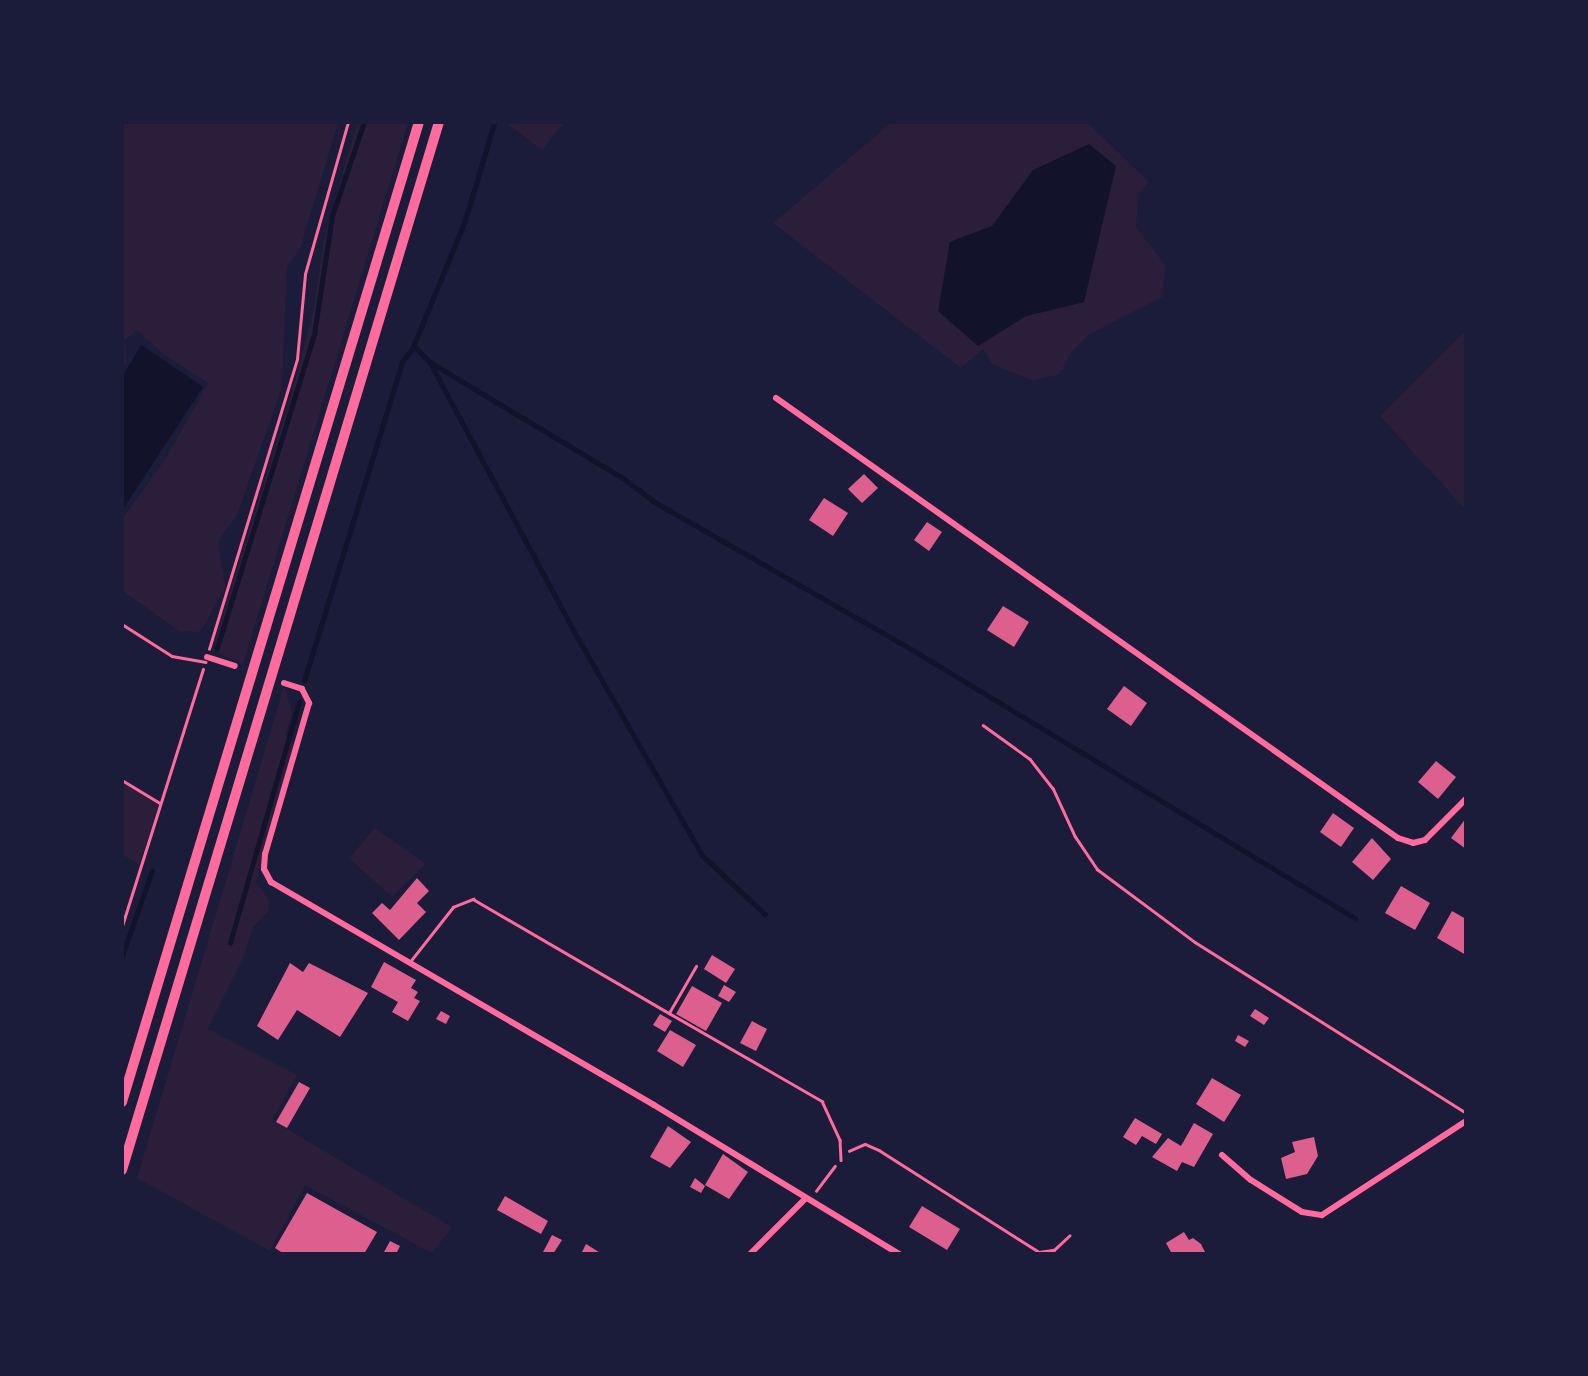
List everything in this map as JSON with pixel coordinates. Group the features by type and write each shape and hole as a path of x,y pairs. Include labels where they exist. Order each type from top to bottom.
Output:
{"highway":[{"path":"122,1102 419,122"},
{"path":"122,1170 439,122"}],"street":[{"path":"776,398 1398,838 1413,843 1425,839 1465,799"},
{"path":"206,659 235,666"},
{"path":"284,682 302,690 309,703 265,854 267,876 275,885 899,1254"},
{"path":"1222,1155 1251,1180 1302,1212 1322,1215 1465,1121"},
{"path":"750,1254 808,1199"}],"lane":[{"path":"122,624 172,656 206,659"},
{"path":"409,963 453,907 473,899 822,1101 841,1140 841,1160"},
{"path":"669,1013 696,966"}],"path":[{"path":"122,926 297,359 305,274 348,122"},
{"path":"983,725 1030,759 1053,788 1082,847 1113,882 1195,942 1465,1113"},
{"path":"122,780 160,803"},
{"path":"808,1199 841,1160 858,1145 879,1150 1039,1252 1054,1250 1069,1236"}],"shaded area":[{"path":"123,122 338,123 300,249 287,266 282,387 237,515 218,541 225,588 200,632 179,631 123,591 123,518 166,458 208,383 166,356 137,330 124,341 127,361 123,369"},
{"path":"506,122 564,123 542,150"},
{"path":"357,123 408,123 243,664 219,654 215,640 290,400 314,307 324,239"},
{"path":"891,123 1088,123 1149,182 1139,193 1136,227 1166,266 1162,297 1088,335 1072,351 1059,375 1032,380 993,365 983,349 961,368 773,223","holes":["992,226 1084,302 1026,316 978,345 950,242"]},
{"path":"1089,144 1116,166 1084,302 1026,316 978,346 938,311 950,242 992,226 1033,170"},
{"path":"1465,331 1465,509 1380,416"},
{"path":"141,345 203,387 123,509 123,376"},
{"path":"284,686 292,713 286,734 295,747 256,882 269,900 269,910 253,927 243,958 208,1029 297,1075 272,1120 452,1227 432,1253 305,1185 270,1251 137,1178"},
{"path":"122,782 159,804 139,865 123,855"},
{"path":"375,828 426,864 392,897 349,858"}],"building":[{"path":"864,474 878,488 862,503 848,489"},
{"path":"824,498 848,513 833,536 809,520"},
{"path":"927,522 942,532 929,551 914,540"},
{"path":"1003,606 1029,622 1014,647 987,630"},
{"path":"1124,686 1147,703 1131,726 1107,709"},
{"path":"1436,761 1456,777 1438,799 1418,782"},
{"path":"1333,813 1354,828 1341,847 1320,832"},
{"path":"1466,818 1466,849 1451,838"},
{"path":"1372,838 1391,859 1373,880 1352,862"},
{"path":"417,878 429,891 417,903 426,912 399,940 372,913 382,903 390,910"},
{"path":"1401,886 1430,903 1415,930 1385,913"},
{"path":"1452,911 1466,919 1466,955 1437,938"},
{"path":"712,955 735,969 726,983 704,969"},
{"path":"384,962 416,980 411,988 418,992 414,998 420,1001 408,1021 392,1012 398,1002 371,987"},
{"path":"290,963 303,972 309,963 368,993 340,1037 297,1010 278,1040 257,1026"},
{"path":"724,985 736,992 729,1002 718,996"},
{"path":"692,986 722,1003 706,1031 676,1014"},
{"path":"1255,1009 1269,1018 1264,1025 1250,1016"},
{"path":"441,1011 450,1016 446,1024 436,1019"},
{"path":"660,1014 672,1021 665,1032 653,1025"},
{"path":"752,1021 767,1029 756,1051 740,1043"},
{"path":"670,1030 696,1045 683,1067 657,1051"},
{"path":"1238,1035 1249,1041 1245,1047 1235,1041"},
{"path":"1212,1078 1241,1095 1224,1122 1196,1104"},
{"path":"299,1082 310,1088 287,1128 276,1122"},
{"path":"1135,1118 1162,1134 1156,1144 1142,1136 1136,1145 1123,1137"},
{"path":"1194,1123 1213,1134 1194,1167 1182,1162 1177,1171 1152,1157 1168,1138 1181,1146"},
{"path":"668,1126 691,1142 670,1168 650,1157"},
{"path":"1314,1137 1318,1156 1307,1174 1286,1179 1281,1158 1295,1152 1292,1142"},
{"path":"723,1154 748,1172 729,1199 705,1185"},
{"path":"695,1178 705,1186 701,1193 690,1187"},
{"path":"307,1193 377,1232 364,1254 284,1254 275,1248"},
{"path":"505,1196 548,1221 541,1234 497,1210"},
{"path":"922,1206 960,1229 947,1250 909,1227"},
{"path":"1184,1232 1189,1240 1193,1238 1201,1244 1206,1254 1172,1254 1166,1243"},
{"path":"552,1235 562,1240 553,1254 542,1254"},
{"path":"390,1241 400,1246 396,1254 383,1254"},
{"path":"586,1244 602,1254 581,1254"}],"waterway":[{"path":"217,648 314,334 332,216 364,122"},
{"path":"495,122 465,222 414,346 430,362 623,478 653,501 908,647 1355,918"},
{"path":"304,681 402,362 414,346"},
{"path":"431,364 578,638 703,856 765,914"},
{"path":"230,943 299,702"},
{"path":"122,956 152,871"}]}
